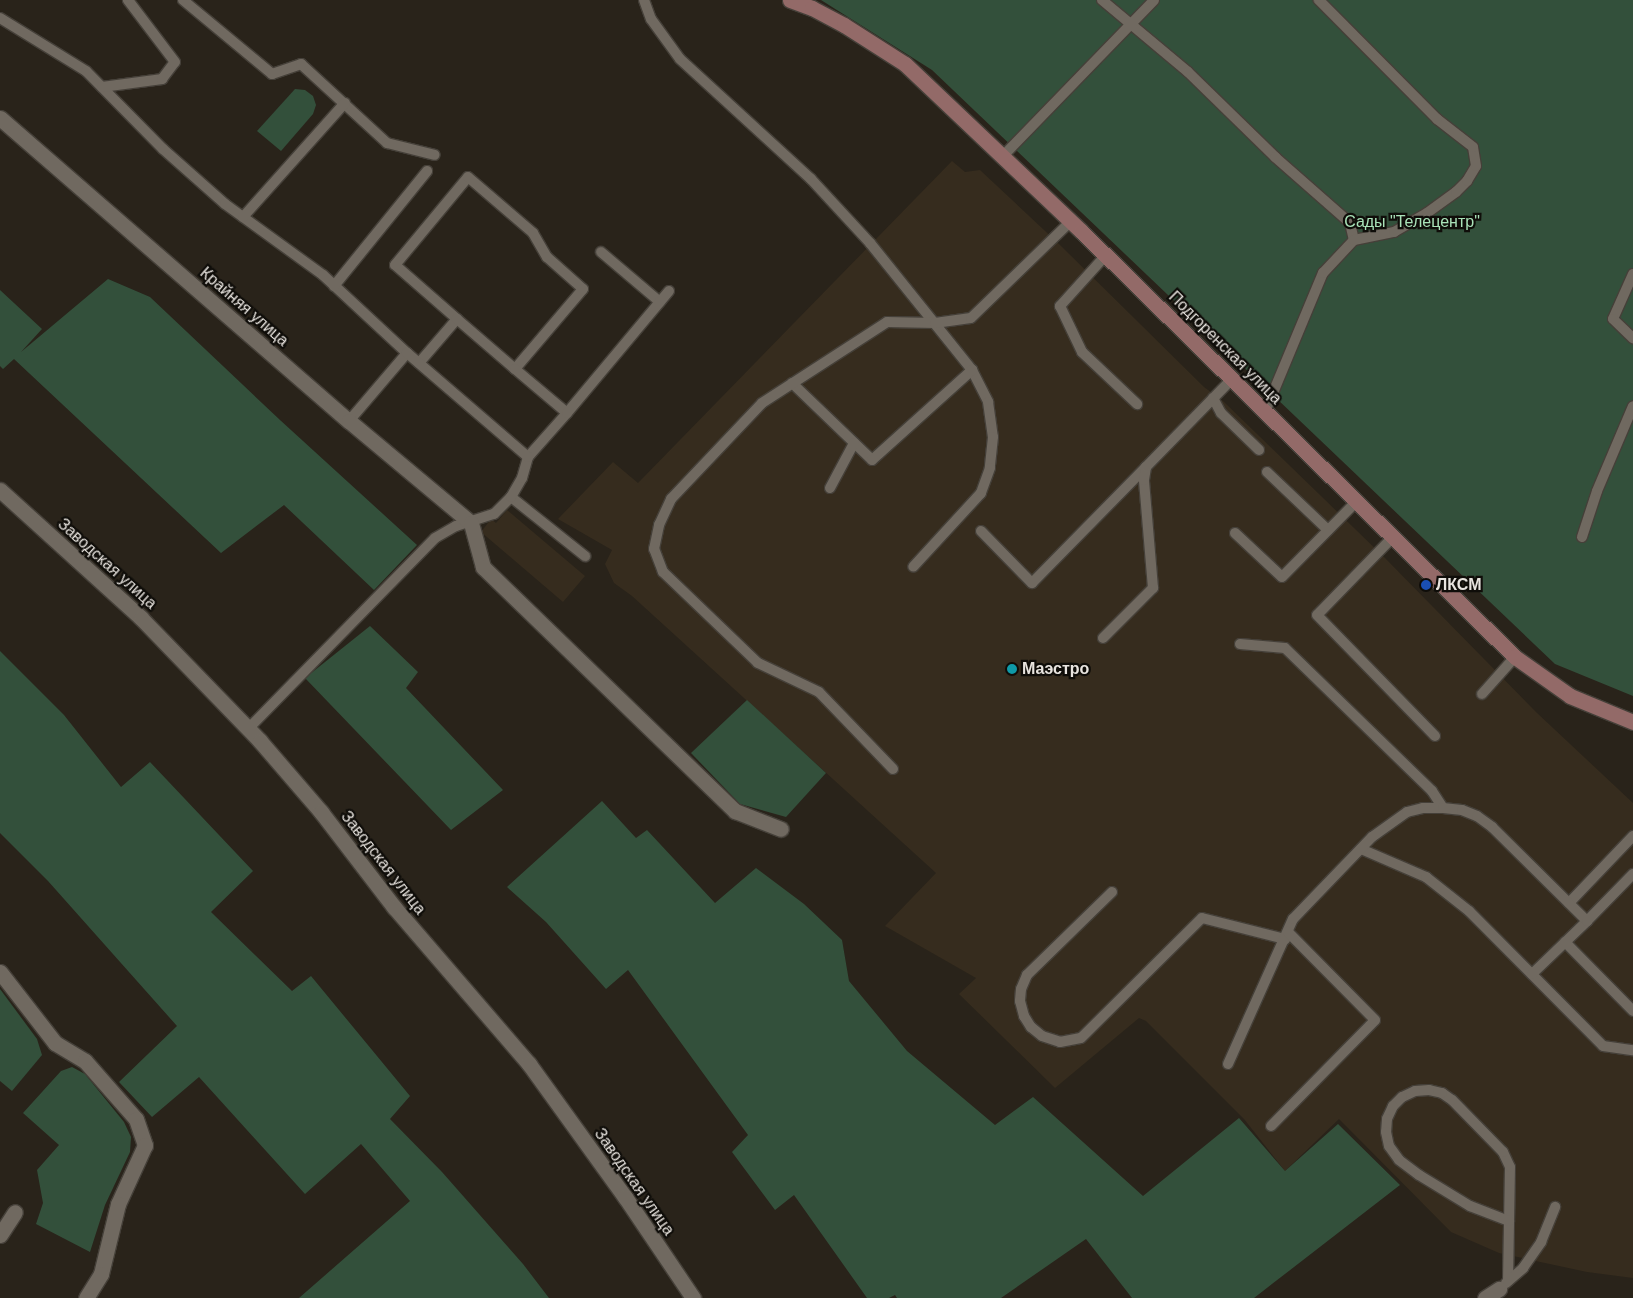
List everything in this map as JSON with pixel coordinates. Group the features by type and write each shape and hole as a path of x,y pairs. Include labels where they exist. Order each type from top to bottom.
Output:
{"street":[{"name":"Подгоренская улица","path":"790,0 812,8 844,25 904,64 1071,221 1515,657 1570,696 1633,722"},
{"name":"Крайняя улица","path":"0,118 349,421 469,522"},
{"name":"Заводская улица","path":"0,490 141,618 248,729 321,812 394,907 529,1064 625,1197 693,1298"},
{"path":"469,522 483,567 735,811 781,829"},
{"path":"0,972 55,1043 84,1062 136,1119 145,1146 118,1204 101,1274 86,1298"},
{"path":"0,1235 15,1212"},
{"path":"1486,1298 1504,1285"}],"lane":[{"path":"102,87 162,79 175,62 128,0"},
{"path":"183,0 272,74 301,64 387,143 435,155"},
{"path":"644,0 651,19 680,59 811,179 870,243 972,370 988,402 993,437 990,468 981,493 913,568"},
{"path":"1102,0 1188,72 1275,157 1350,223 1354,240"},
{"path":"1003,156 1154,0"},
{"path":"1265,412 1323,273 1354,240 1394,232 1427,213 1456,192 1467,181 1476,166 1473,147 1438,119 1319,0"},
{"path":"0,18 86,71 163,149 225,204 334,286 407,353 528,457"},
{"path":"243,217 345,103"},
{"path":"334,286 428,172"},
{"path":"515,369 583,289 547,257 533,233 468,177 394,265 458,319 515,369 567,413"},
{"path":"893,769 819,692 758,663 663,572 654,549 658,526 671,499 762,403 886,322 935,323 971,318 1071,221"},
{"path":"601,252 660,302"},
{"path":"1106,255 1060,306 1082,352 1137,404"},
{"path":"1633,274 1613,319 1633,338"},
{"path":"248,729 435,538 456,526 494,514 511,497 522,478 528,457 669,292"},
{"path":"419,363 458,319"},
{"path":"349,421 407,353"},
{"path":"792,383 872,460 972,370"},
{"path":"980,531 1032,584 1232,379"},
{"path":"1213,398 1221,413 1258,450"},
{"path":"1582,536 1598,491 1633,406"},
{"path":"830,488 854,443"},
{"path":"1104,638 1152,588 1144,480 1146,467"},
{"path":"1267,472 1328,530"},
{"path":"511,497 585,556"},
{"path":"1235,533 1282,577 1356,502"},
{"path":"1392,538 1317,615 1436,736"},
{"path":"1240,644 1285,648 1432,791 1443,808"},
{"path":"1482,694 1515,657"},
{"path":"1228,1064 1293,919 1361,849 1390,822 1407,812 1423,808 1443,808 1462,810 1477,816 1492,827 1587,921"},
{"path":"1569,903 1633,836"},
{"path":"1361,849 1426,878 1469,911 1603,1046 1633,1050"},
{"path":"1532,974 1633,874"},
{"path":"1112,892 1027,975 1020,1002 1024,1016 1031,1027 1042,1036 1060,1042 1081,1038 1202,918 1287,936 1375,1020 1271,1126"},
{"path":"1565,942 1633,1011"},
{"path":"1504,1285 1508,1221 1510,1167 1503,1152 1452,1100 1442,1093 1428,1090 1415,1091 1402,1097 1393,1106 1387,1119 1386,1132 1389,1146 1399,1160 1419,1175 1470,1206 1508,1221"},
{"path":"1504,1285 1523,1268 1541,1242 1555,1207"}],"shaded area":[{"path":"952,161 965,172 980,170 1059,244 1204,387 1223,401 1385,558 1536,712 1633,803 1633,1278 1587,1272 1499,1253 1451,1232 1339,1119 1285,1171 1244,1119 1146,1021 1139,1018 1055,1088 959,994 976,978 885,926 936,873 632,596 614,583 605,564 612,550 558,519 613,462 638,483"},
{"path":"507,510 585,576 563,602 481,532 491,519 496,523"}],"green space":[{"name":"Сады \"Телецентр\"","path":"821,0 1633,0 1633,696 1555,664 932,70"},
{"path":"295,89 305,90 313,96 316,105 313,114 281,151 257,131"},
{"path":"108,279 150,297 280,420 417,545 374,590 284,505 221,553 14,359 3,369 0,366 0,290 42,329 21,352"},
{"path":"370,626 418,672 406,688 503,790 451,830 305,678"},
{"path":"0,651 64,715 121,787 150,762 253,871 211,912 292,991 311,976 410,1096 390,1119 442,1172 523,1264 549,1298 299,1298 410,1201 361,1144 305,1194 199,1077 152,1117 119,1082 177,1026 48,881 0,833"},
{"path":"747,700 826,773 786,817 740,804 691,753"},
{"path":"602,801 636,838 647,830 715,903 756,868 804,904 842,940 849,981 907,1051 995,1125 1033,1097 1143,1196 1239,1118 1285,1171 1338,1124 1400,1185 1254,1298 1132,1298 1086,1239 1001,1298 897,1298 895,1295 889,1298 867,1298 794,1195 775,1210 732,1152 748,1135 628,970 606,989 546,922 507,887"},
{"path":"0,989 37,1039 42,1055 12,1091 0,1081"},
{"path":"72,1067 85,1074 124,1122 131,1137 130,1152 105,1205 90,1252 36,1224 43,1203 37,1170 59,1145 23,1113 61,1071"}],"place":[{"name":"ЛКСМ","path":"1426,585"},
{"name":"Маэстро","path":"1012,669"}]}
